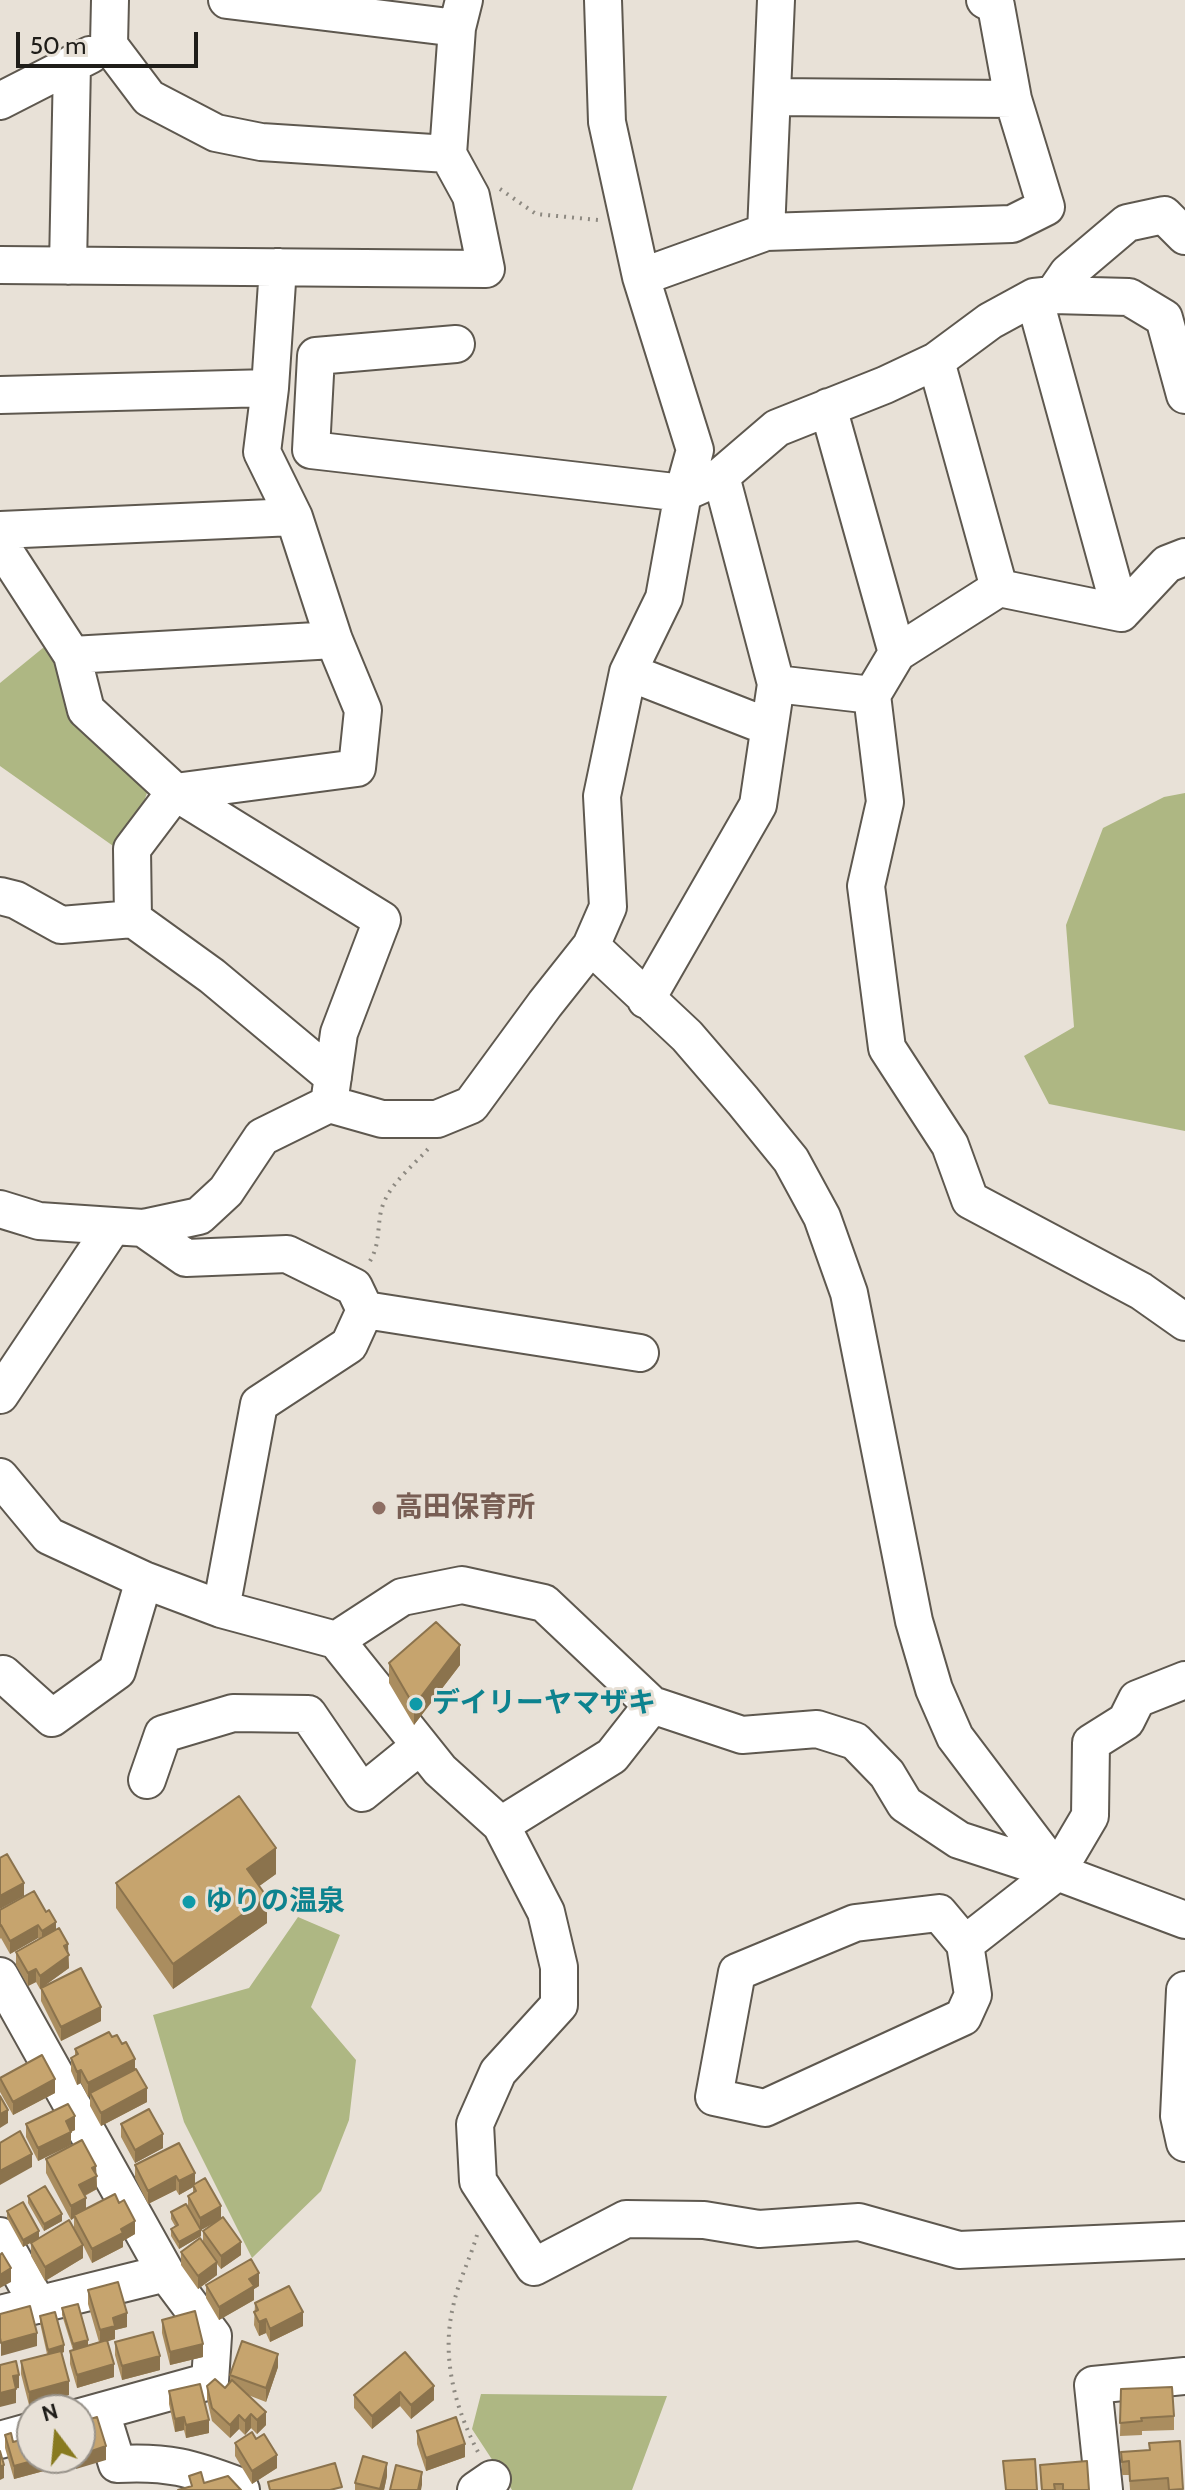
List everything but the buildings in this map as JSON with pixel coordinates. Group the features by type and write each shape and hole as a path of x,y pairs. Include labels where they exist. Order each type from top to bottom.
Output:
{"street":[{"path":"110,0 109,45 149,98 216,133 261,142 448,154"},
{"path":"0,265 486,269 471,196 448,154 460,14 227,0"},
{"path":"0,896 16,900 61,925 133,919 212,976 331,1090 382,1119 437,1119 471,1105 591,946 608,907 602,796 628,672 664,598 683,493 695,450 641,277 607,122 603,0"},
{"path":"766,232 776,0"},
{"path":"641,277 766,232 1012,224 1046,207 1013,99 996,6 985,0"},
{"path":"0,101 109,45"},
{"path":"68,266 72,64"},
{"path":"772,97 1013,99"},
{"path":"456,344 316,356 311,450 683,493 721,476 777,428 936,361 990,321 1044,296 1127,223 1164,215 1185,236"},
{"path":"133,919 132,849 175,792 357,768 363,710 334,640 294,517 262,452 270,388 278,267"},
{"path":"1044,296 1129,297 1164,318 1183,382"},
{"path":"1044,296 1121,613"},
{"path":"936,361 999,588"},
{"path":"0,395 270,388"},
{"path":"828,407 897,653"},
{"path":"646,1000 758,805 776,684 721,476"},
{"path":"0,530 294,517"},
{"path":"0,544 72,655 86,710 175,792 382,920 339,1033 331,1090 262,1137 226,1191 199,1216 128,1227 39,1221 0,1209"},
{"path":"1121,613 1167,564 1185,557"},
{"path":"1121,613 999,588 897,653 872,695 885,802 866,886 887,1048 950,1145 970,1200 1141,1291 1185,1322"},
{"path":"72,655 334,640"},
{"path":"628,672 769,727"},
{"path":"776,684 872,695"},
{"path":"591,946 687,1036 791,1160 822,1217 849,1293 914,1621 934,1689 955,1737 1057,1872"},
{"path":"128,1227 186,1258 287,1254 360,1299 640,1353"},
{"path":"0,1395 128,1227"},
{"path":"221,1609 259,1404 349,1345 360,1299"},
{"path":"0,1477 49,1536 144,1580 221,1609 336,1640 440,1770 501,1825 546,1912 559,1967 559,2005 498,2072 475,2124 478,2181 534,2267 626,2219 704,2220 759,2229 859,2222 959,2250 1185,2240"},
{"path":"0,1677 3,1674 52,1718 117,1671 144,1580"},
{"path":"336,1640 402,1597 462,1585 544,1603 652,1705 742,1735 817,1729 855,1741 887,1774 905,1804 959,1840 1057,1872 1185,1920"},
{"path":"965,1944 1057,1872 1090,1816 1091,1743 1126,1721 1137,1699 1185,1680"},
{"path":"501,1825 612,1756 652,1705"},
{"path":"147,1780 163,1734 233,1713 308,1714 362,1793 420,1746"},
{"path":"939,1913 965,1944 973,1995 963,2017 765,2108 714,2097 737,1972 855,1923 939,1913"},
{"path":"0,1976 166,2273 213,2336 210,2381 96,2413"},
{"path":"1185,1990 1179,2116 1185,2143"},
{"path":"0,2236 38,2305"},
{"path":"0,2314 166,2273"},
{"path":"1104,2490 1093,2385 1185,2376"},
{"path":"96,2426 117,2464 155,2462 200,2471 239,2486 241,2490"}],"path":[{"path":"498,188 536,214 629,222"},
{"path":"360,1299 378,1248 381,1209 396,1183 439,1139"},
{"path":"478,2181 477,2236 453,2305 446,2346 454,2388 484,2485"}],"green space":[{"path":"49,643 71,713 148,790 141,810 116,848 0,766 0,683"},
{"path":"1185,793 1185,1131 1049,1104 1024,1056 1074,1027 1066,925 1103,828 1164,797"},
{"path":"298,1917 340,1935 311,2007 356,2060 349,2120 321,2191 252,2258 184,2122 153,2015 249,1988"},
{"path":"481,2394 667,2396 632,2490 512,2490 472,2429"}],"place":[{"name":"高田保育所","path":"379,1508"},
{"name":"デイリーヤマザキ","path":"416,1704"},
{"name":"ゆりの温泉","path":"189,1902"}]}
